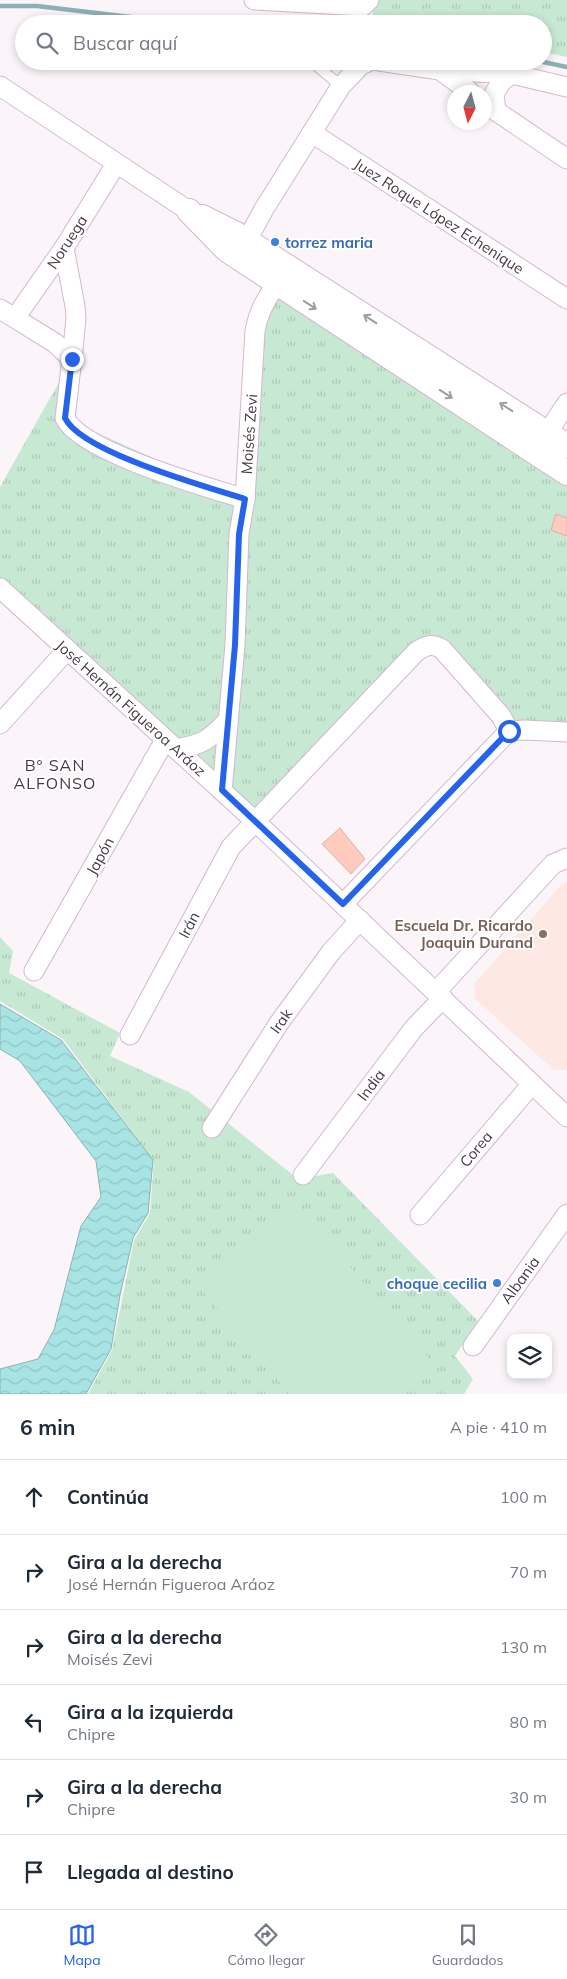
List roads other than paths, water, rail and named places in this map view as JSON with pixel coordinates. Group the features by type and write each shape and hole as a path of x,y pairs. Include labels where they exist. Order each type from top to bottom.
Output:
{"street":[{"path":"254,0 363,6 369,0"},
{"path":"242,248 341,86 356,70"},
{"path":"440,70 512,74 567,87"},
{"path":"440,70 460,85"},
{"path":"492,100 502,81 512,74"},
{"path":"0,86 284,276 541,442 567,473"},
{"path":"492,108 567,159"},
{"name":"Juez Roque López Echenique","path":"312,133 567,298"},
{"name":"Noruega","path":"8,313 64,248 116,164"},
{"path":"64,248 76,318 65,418 69,426 75,432 98,445 140,464 245,499"},
{"name":"Moisés Zevi","path":"222,790 235,645 239,534 245,499 257,318 263,305 284,276"},
{"path":"8,313 54,343 72,359"},
{"path":"541,442 567,403"},
{"path":"541,442 567,446"},
{"name":"José Hernán Figueroa Aráoz","path":"0,588 222,790 567,1117"},
{"name":"Irán","path":"130,1035 231,847 416,652 424,646 434,644 442,649 501,716 509,731"},
{"path":"0,724 67,650"},
{"path":"170,744 195,746 206,742 228,722"},
{"path":"343,904 509,731 567,732"},
{"name":"Japón","path":"34,971 170,744"},
{"name":"India","path":"303,1175 440,995 553,864 567,858"},
{"name":"Irak","path":"212,1128 279,1023 331,952 360,920"},
{"name":"Corea","path":"420,1215 532,1084"},
{"name":"Albania","path":"473,1346 567,1214"}],"lane":[{"path":"322,70 341,86"}],"water":[{"path":"0,1004 61,1040 153,1160 148,1213 133,1238 120,1295 111,1349 86,1394 0,1394 0,1369 38,1359 54,1330 81,1226 101,1197 96,1161 20,1061 0,1049"}],"waterway":[{"path":"0,6 37,6 114,15"},
{"path":"552,64 567,67"}],"place":[{"name":"torrez maria","path":"275,242"},
{"name":"Escuela Dr. Ricardo Joaquin Durand","path":"543,934"},
{"name":"choque cecilia","path":"497,1283"}],"district":[{"name":"B° SAN ALFONSO","path":"55,774"}]}
